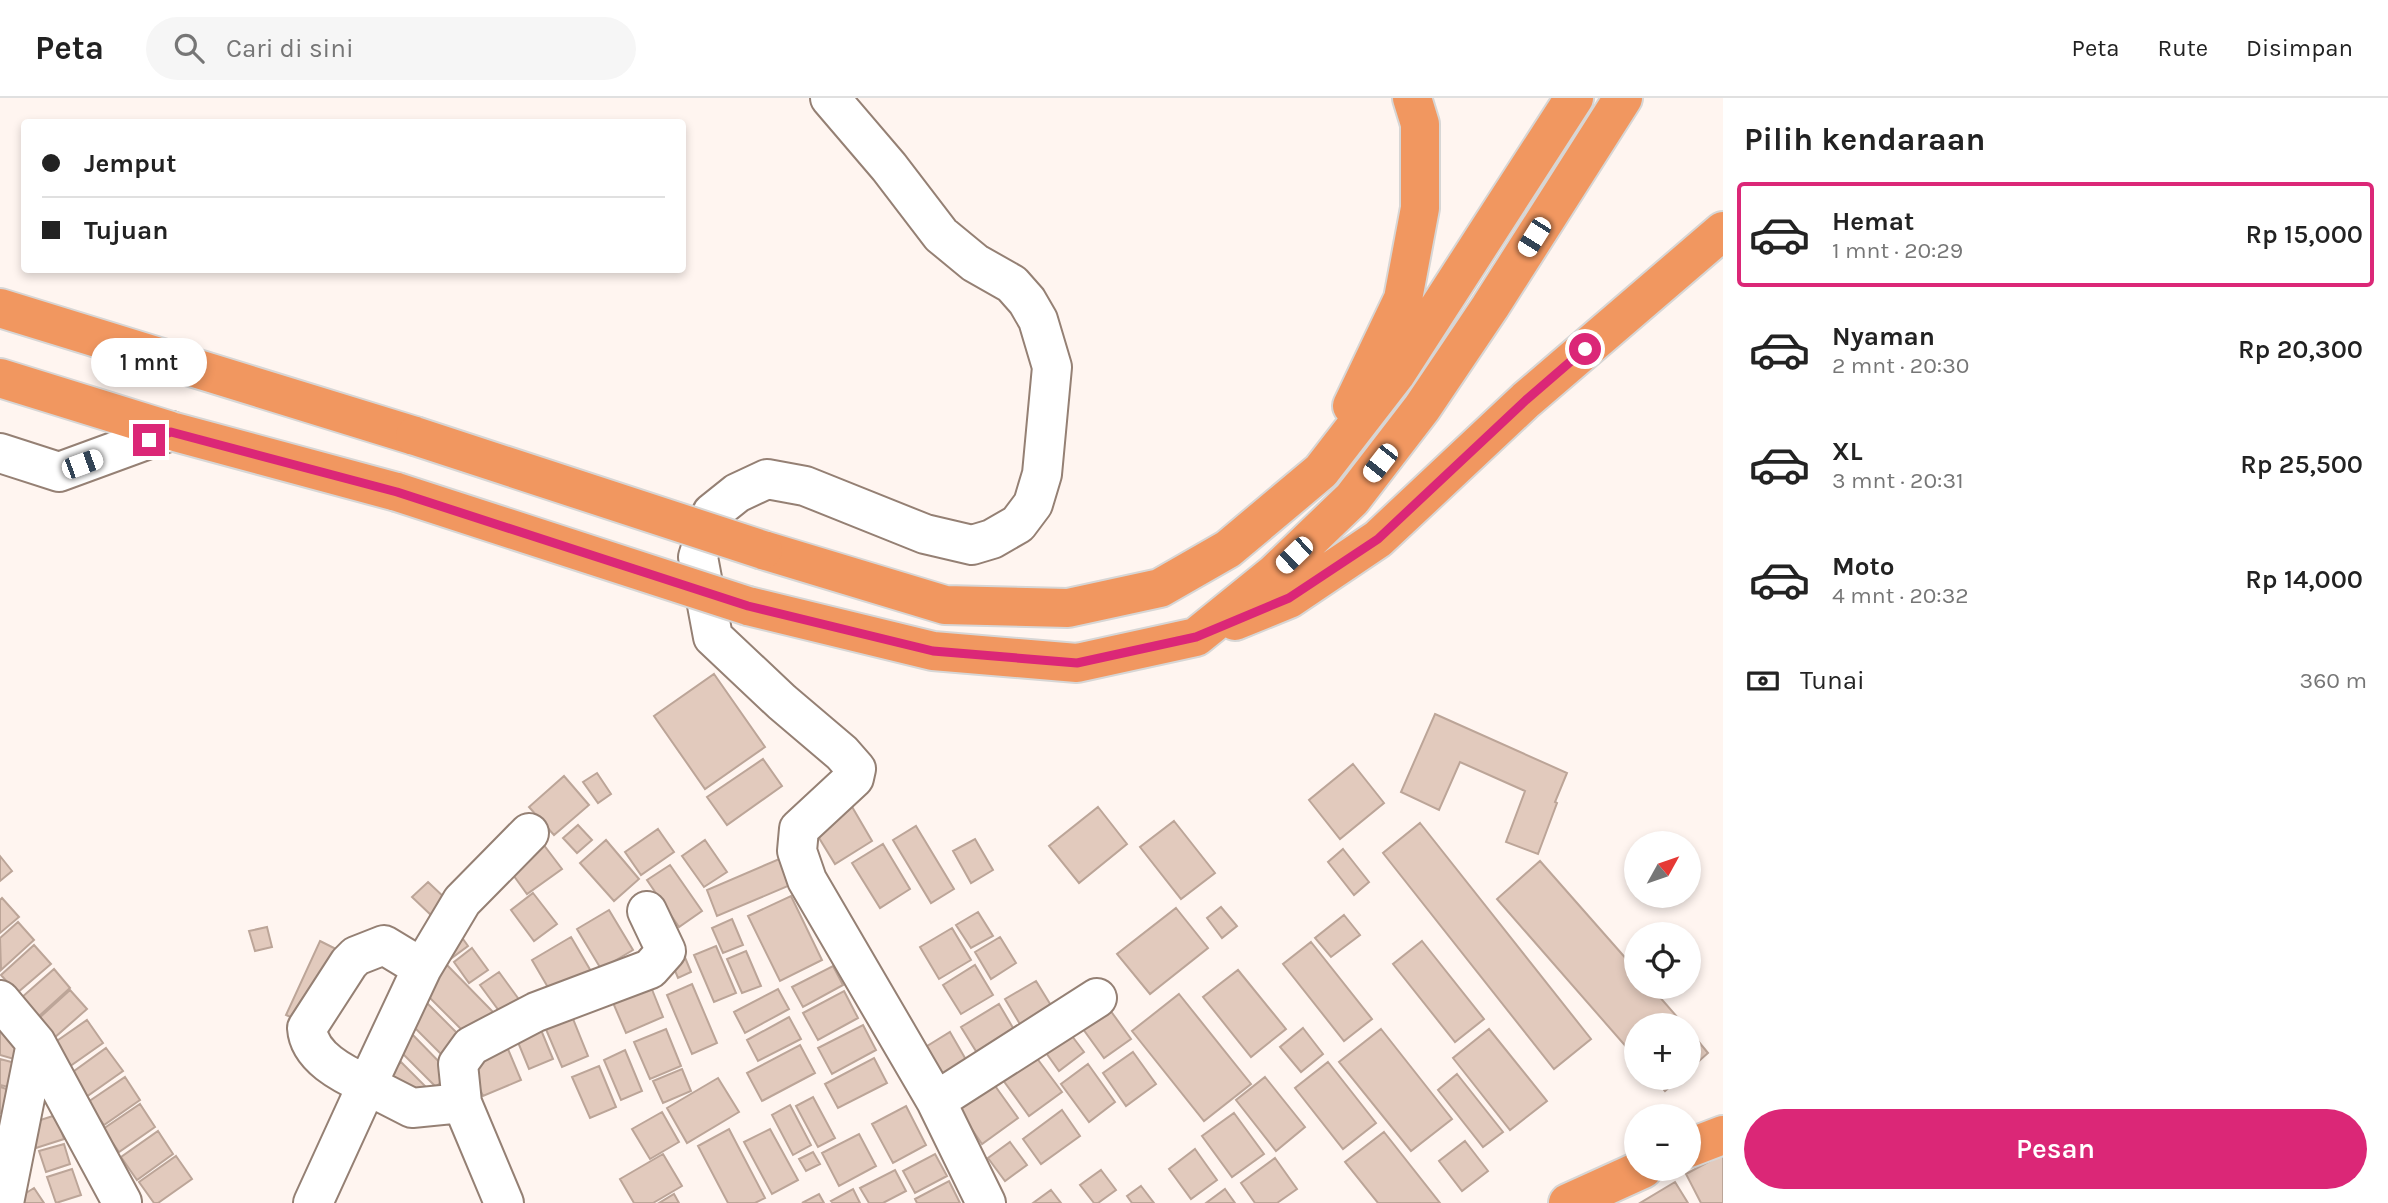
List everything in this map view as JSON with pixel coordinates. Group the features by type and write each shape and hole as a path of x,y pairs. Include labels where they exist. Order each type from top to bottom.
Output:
{"highway":[{"path":"1321,471 1403,299 1420,208 1420,124 1412,98"},
{"path":"0,308 415,436 763,550 945,605 1069,608 1160,588 1228,549 1321,471 1396,374 1574,98"},
{"path":"1196,637 1275,573 1352,499 1445,374 1623,98"},
{"path":"0,378 171,432 397,492 748,606 933,651 1077,663 1196,637 1289,598 1378,539 1526,400 1723,231"},
{"path":"1701,1143 1723,1135"},
{"path":"1568,1203 1624,1178"}],"street":[{"path":"830,98 889,167 941,235 975,263 1012,284 1027,301 1038,320 1052,366 1042,474 1033,504 1018,524 992,539 972,545 925,534 805,486 767,479 737,493 712,513 698,557 713,636 782,702 842,753 856,769 854,778 799,830 797,851 807,880 936,1101 986,1203"},
{"path":"0,453 59,472 171,432"},
{"path":"313,1203 422,968 462,901 528,832"},
{"path":"505,1203 462,1103 458,1064 471,1046 536,1012 650,969 666,951 647,911"},
{"path":"422,968 384,945 356,956 307,1028 308,1040 337,1071 412,1108 462,1103"},
{"path":"936,1101 1097,998"},
{"path":"0,1000 36,1043 122,1202"},
{"path":"4,1203 36,1043"}],"building":[{"path":"714,674 765,747 705,789 654,716"},
{"path":"1435,714 1567,773 1538,854 1506,842 1525,791 1460,762 1439,810 1401,792"},
{"path":"763,759 782,786 727,825 707,797"},
{"path":"1353,764 1384,803 1340,839 1309,800"},
{"path":"597,773 611,794 598,803 583,782"},
{"path":"564,776 589,805 554,835 529,807"},
{"path":"851,805 872,841 835,864 813,828"},
{"path":"1098,807 1127,844 1079,883 1049,846"},
{"path":"1174,821 1215,873 1181,899 1140,847"},
{"path":"1420,823 1591,1039 1554,1069 1383,853"},
{"path":"578,825 592,840 577,853 563,838"},
{"path":"916,826 954,889 931,903 893,840"},
{"path":"658,829 674,852 641,875 625,852"},
{"path":"537,836 562,869 527,894 503,861"},
{"path":"975,839 993,870 971,883 953,851"},
{"path":"606,840 639,879 614,901 580,863"},
{"path":"705,840 727,872 704,887 682,856"},
{"path":"883,844 910,889 880,908 852,863"},
{"path":"1343,849 1369,882 1354,895 1328,862"},
{"path":"0,856 12,871 0,881"},
{"path":"784,857 795,883 717,916 707,890"},
{"path":"1540,861 1624,956 1624,999 1661,999 1674,1013 1624,1013 1624,1044 1497,899"},
{"path":"670,865 702,911 679,927 647,880"},
{"path":"428,882 447,900 432,916 412,897"},
{"path":"533,893 557,924 534,941 511,910"},
{"path":"791,896 822,960 780,981 748,916"},
{"path":"2,898 19,917 0,933 0,900"},
{"path":"1221,907 1237,926 1222,938 1207,918"},
{"path":"1176,908 1208,948 1150,994 1117,954"},
{"path":"609,910 633,950 601,969 577,929"},
{"path":"978,912 993,936 971,948 956,925"},
{"path":"1344,915 1360,935 1331,957 1315,938"},
{"path":"732,919 743,945 723,953 712,928"},
{"path":"18,922 34,940 1,970 0,938"},
{"path":"267,927 272,947 255,951 249,931"},
{"path":"952,928 971,960 939,979 920,947"},
{"path":"458,932 468,946 449,960"},
{"path":"571,937 592,973 553,996 532,960"},
{"path":"1000,937 1016,963 991,979 975,952"},
{"path":"320,941 338,950 304,1023 286,1015"},
{"path":"1422,941 1484,1019 1455,1042 1393,964"},
{"path":"1311,942 1372,1019 1344,1041 1283,964"},
{"path":"34,945 51,964 17,993 1,975"},
{"path":"716,946 736,993 714,1002 694,955"},
{"path":"472,948 488,970 469,983 454,962"},
{"path":"746,951 761,986 742,993 727,959"},
{"path":"684,955 691,972 678,978 671,961"},
{"path":"447,965 493,1012 468,1036 422,990"},
{"path":"975,965 993,995 961,1014 943,985"},
{"path":"833,966 843,985 803,1007 792,987"},
{"path":"54,969 70,988 38,1017 21,998"},
{"path":"1238,970 1286,1029 1251,1057 1203,997"},
{"path":"499,972 523,1005 505,1019 480,985"},
{"path":"1036,981 1055,1012 1024,1031 1005,999"},
{"path":"649,982 663,1017 626,1033 611,998"},
{"path":"692,984 717,1043 692,1054 667,995"},
{"path":"778,989 789,1009 745,1033 734,1012"},
{"path":"70,990 87,1009 54,1038 37,1020"},
{"path":"844,991 858,1018 818,1040 803,1013"},
{"path":"1179,994 1251,1084 1204,1121 1132,1031"},
{"path":"426,1002 468,1044 450,1063 407,1020"},
{"path":"999,1004 1016,1033 979,1056 961,1027"},
{"path":"569,1009 588,1056 562,1067 542,1020"},
{"path":"1110,1010 1131,1039 1104,1058 1083,1029"},
{"path":"789,1017 801,1039 758,1061 747,1040"},
{"path":"87,1020 103,1043 66,1069 51,1045"},
{"path":"539,1025 553,1059 529,1069 515,1035"},
{"path":"863,1025 876,1050 832,1074 818,1048"},
{"path":"1303,1028 1323,1054 1301,1072 1280,1047"},
{"path":"0,1029 27,1037 21,1061 0,1055"},
{"path":"666,1029 681,1066 650,1079 634,1042"},
{"path":"1381,1029 1452,1119 1411,1151 1339,1062"},
{"path":"1489,1029 1547,1101 1510,1130 1453,1058"},
{"path":"410,1032 450,1073 436,1087 396,1047"},
{"path":"950,1032 969,1065 938,1083 919,1051"},
{"path":"1069,1032 1084,1052 1059,1071 1044,1050"},
{"path":"505,1042 521,1080 483,1096 466,1058"},
{"path":"800,1045 815,1073 762,1101 747,1073"},
{"path":"1701,1045 1708,1053 1701,1059"},
{"path":"106,1048 123,1071 86,1097 70,1074"},
{"path":"625,1050 642,1091 621,1100 604,1060"},
{"path":"1133,1052 1156,1084 1126,1106 1103,1073"},
{"path":"1033,1053 1062,1092 1029,1116 1000,1076"},
{"path":"874,1058 887,1083 838,1108 825,1084"},
{"path":"0,1059 19,1064 13,1088 0,1085"},
{"path":"401,1062 426,1087 409,1105 384,1080"},
{"path":"1328,1062 1376,1123 1343,1149 1295,1088"},
{"path":"1088,1064 1115,1102 1089,1122 1061,1084"},
{"path":"599,1066 616,1107 590,1118 572,1077"},
{"path":"682,1069 691,1091 663,1103 653,1081"},
{"path":"1457,1074 1503,1132 1483,1147 1438,1090"},
{"path":"125,1077 140,1100 104,1125 88,1102"},
{"path":"1265,1077 1305,1127 1276,1151 1236,1100"},
{"path":"718,1078 739,1112 687,1143 667,1108"},
{"path":"993,1083 1018,1118 982,1144 958,1109"},
{"path":"0,1087 13,1091 6,1115 0,1113"},
{"path":"813,1097 835,1138 818,1147 796,1106"},
{"path":"140,1104 155,1127 119,1152 103,1129"},
{"path":"790,1105 811,1145 793,1155 772,1115"},
{"path":"906,1106 926,1145 893,1163 872,1124"},
{"path":"1062,1110 1080,1136 1041,1164 1023,1139"},
{"path":"662,1112 679,1142 650,1159 632,1129"},
{"path":"1234,1113 1264,1154 1232,1177 1202,1136"},
{"path":"56,1115 64,1139 36,1148 28,1124"},
{"path":"729,1129 765,1198 755,1203 728,1203 698,1146"},
{"path":"770,1129 798,1180 772,1194 744,1142"},
{"path":"158,1131 173,1154 137,1180 121,1157"},
{"path":"1384,1132 1440,1203 1378,1203 1345,1162"},
{"path":"859,1134 876,1166 839,1186 822,1153"},
{"path":"1465,1141 1488,1171 1462,1191 1439,1161"},
{"path":"1010,1142 1027,1165 1005,1181 988,1158"},
{"path":"64,1144 70,1164 46,1172 39,1151"},
{"path":"1195,1149 1217,1180 1191,1199 1169,1169"},
{"path":"813,1152 820,1164 806,1171 799,1159"},
{"path":"663,1154 682,1186 653,1203 634,1203 620,1179"},
{"path":"935,1154 947,1176 915,1193 903,1171"},
{"path":"1723,1154 1723,1203 1701,1203 1690,1181 1701,1181 1701,1166"},
{"path":"176,1156 192,1179 158,1203 154,1203 139,1182"},
{"path":"1275,1158 1297,1189 1277,1203 1255,1203 1241,1183"},
{"path":"72,1169 81,1195 56,1203 47,1177"},
{"path":"895,1170 906,1191 883,1203 869,1203 860,1188"},
{"path":"1101,1170 1116,1190 1094,1203 1080,1185"},
{"path":"949,1181 960,1203 917,1203 915,1199"},
{"path":"1675,1182 1688,1203 1640,1203"},
{"path":"1141,1186 1154,1203 1132,1203 1127,1196"},
{"path":"34,1188 44,1203 10,1203"},
{"path":"853,1189 860,1203 831,1201"},
{"path":"1225,1189 1235,1203 1206,1203"},
{"path":"1051,1190 1061,1203 1033,1203"},
{"path":"674,1194 679,1203 659,1203"},
{"path":"819,1194 824,1203 802,1203"}],"route":[{"path":"149,440 171,432 347,478 748,606 933,651 1077,663 1196,637 1289,598 1378,539 1526,400 1585,349"}]}
